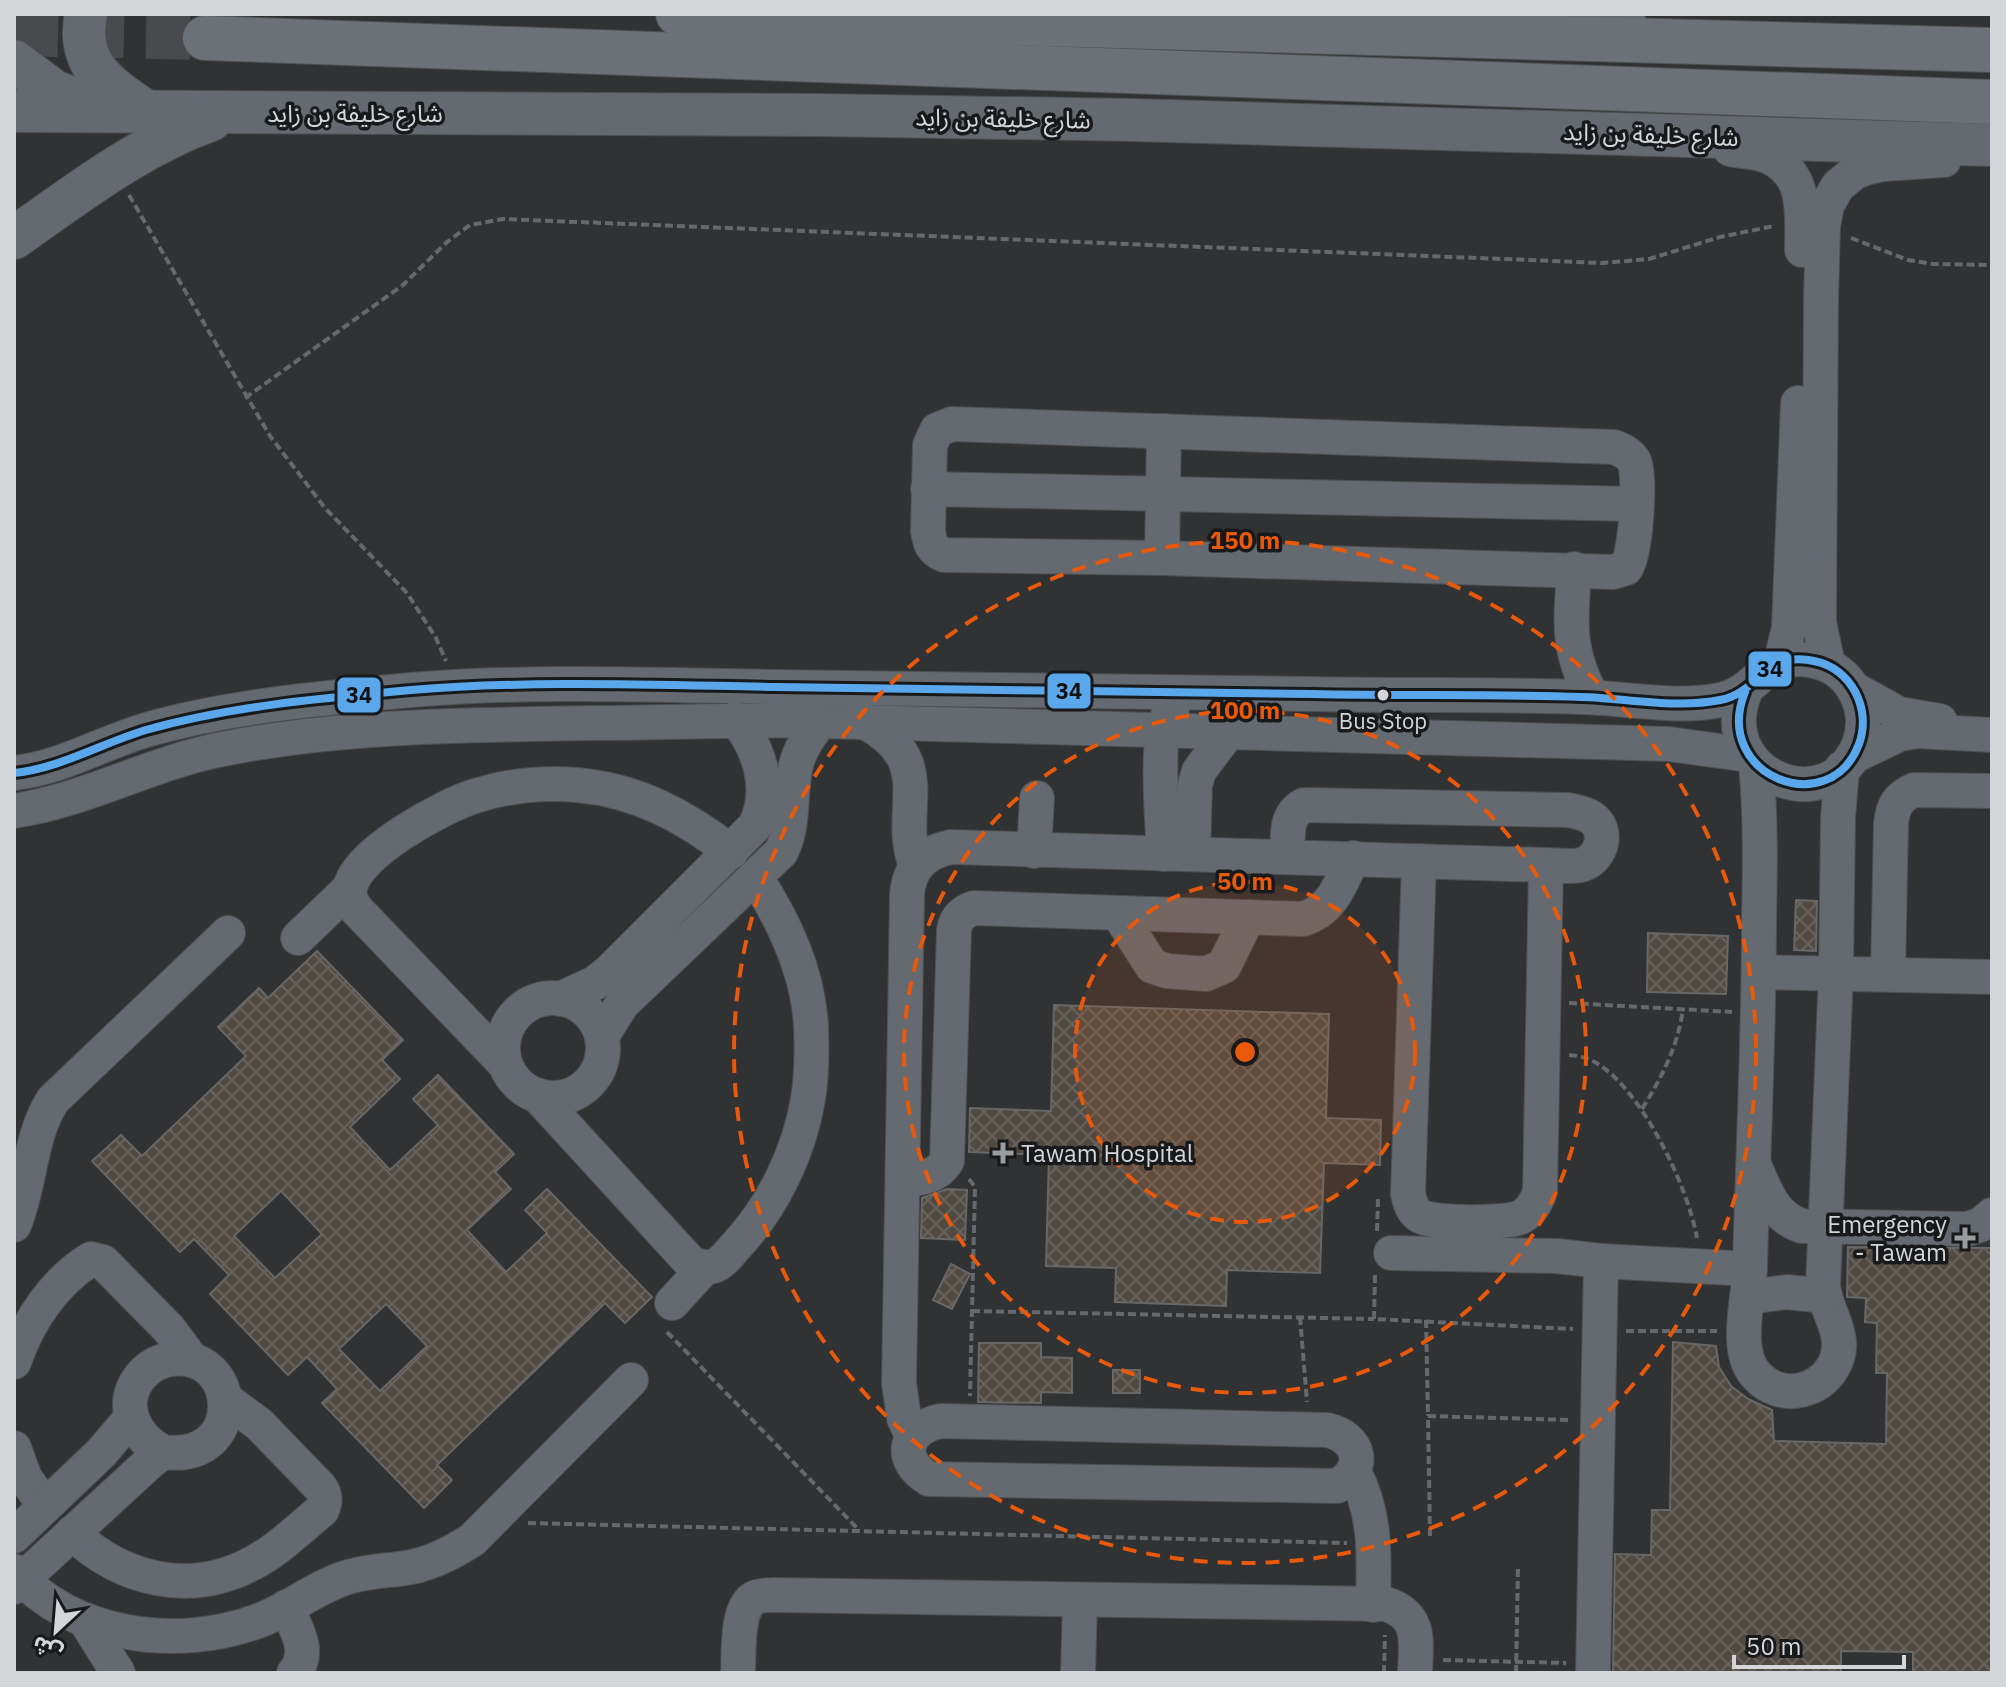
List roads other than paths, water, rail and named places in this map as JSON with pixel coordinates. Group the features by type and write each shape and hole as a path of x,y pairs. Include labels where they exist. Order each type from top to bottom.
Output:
{"highway":[{"path":"678,14 1992,50"},
{"name":"شارع خليفة بن زايد","path":"205,38 1992,102"}],"main road":[{"path":"86,14 83,38 90,62 128,112"},
{"path":"1557,14 1682,43"},
{"path":"14,61 54,91 72,100 128,112"},
{"name":"شارع خليفة بن زايد","path":"14,111 820,115 1134,120 1992,147"},
{"path":"14,238 113,169 172,135 235,113"}],"street":[{"path":"1692,136 1714,145 1758,153 1779,163 1788,170 1800,190 1813,225 1819,622 1828,665"},
{"path":"1770,667 1799,659 1828,665 1854,689 1860,700 1864,723 1858,747 1847,763 1838,818 1825,1296 1840,1342 1832,1371 1822,1382 1794,1392 1765,1384 1754,1374 1743,1347 1749,1283 1758,1013 1760,814 1752,760 1738,724 1745,692 1760,674 1770,667 1781,660 1789,628 1813,225 1832,195 1855,172 1883,164 1949,160 1992,147"},
{"path":"944,425 1164,431 1599,445 1627,452 1635,463 1632,554 1626,568 1613,572 1162,558 944,555 936,552 930,544 930,445 937,430 944,425"},
{"path":"1162,558 1164,431"},
{"path":"928,489 1636,504"},
{"path":"1537,696 1547,676 1554,646 1563,569"},
{"path":"1563,569 1572,644 1579,672 1592,697"},
{"path":"21,774 147,730 207,716 329,699 455,687 602,685 1537,696 1693,702 1721,700 1745,692"},
{"path":"1854,689 1899,714 1930,721 1992,721"},
{"path":"1179,853 1161,756 1168,714 1178,707 1244,701 1258,694"},
{"path":"14,811 68,799 188,756 259,743 440,726 735,719 1669,744 1752,760 1780,780 1799,784 1826,779 1847,763 1900,734 1917,731 1992,735"},
{"path":"560,999 595,983 610,971 755,826 763,802 759,760 746,731 735,719"},
{"path":"602,1036 622,1004 781,852 788,839 796,765 810,734 821,721"},
{"path":"865,722 891,739 907,765 912,794 910,844 916,866"},
{"path":"1179,853 1199,771 1229,731"},
{"path":"298,938 350,888 361,868 413,825 443,808 508,788 542,784 610,790 643,799 674,813 731,852"},
{"path":"1888,974 1891,823 1896,802 1914,790 1992,791"},
{"path":"1034,851 1037,798"},
{"path":"912,1436 904,1418 899,1383 907,916 908,886 916,866 931,853 951,847 1034,851 1582,865 1593,859 1600,849 1602,837 1599,826 1592,818 1568,810 1304,805 1290,818 1288,857"},
{"path":"907,916 958,917 974,908 1303,919 1314,916 1331,902 1353,858"},
{"path":"1419,861 1408,1194 1414,1211 1438,1220 1513,1220 1529,1212 1540,1192 1546,865"},
{"path":"537,1095 690,1262 705,1267 720,1263 767,1206 785,1173 808,1099 812,1061 811,1023 805,984 794,947 778,912 756,878"},
{"path":"350,888 351,900 357,910 505,1064 523,1088 537,1095 555,1098 572,1095 587,1085 598,1071 603,1054 602,1036 587,1011 560,999 543,999 527,1005 514,1016 506,1031 503,1047 505,1064"},
{"path":"1118,913 1152,966 1167,971 1206,974 1224,966 1248,917"},
{"path":"904,1180 933,1175 941,1170 948,1151 954,930 958,917"},
{"path":"14,1225 39,1128 53,1100 228,933"},
{"path":"1759,972 1992,977"},
{"path":"1753,1163 1780,1215 1802,1226 1967,1229 1980,1225 1992,1215"},
{"path":"1529,1212 1538,1233 1557,1256"},
{"path":"1381,1255 1557,1256 1702,1268 1787,1292 1825,1296"},
{"path":"14,1362 21,1340 48,1298 91,1259 103,1262 169,1329 192,1360 210,1371 225,1399 226,1415 210,1443 179,1455 163,1452 149,1445 138,1433 131,1418 131,1393 144,1372 167,1359 192,1360"},
{"path":"1592,1668 1601,1261"},
{"path":"668,1316 705,1267"},
{"path":"163,1452 17,1579 85,1620 144,1634 188,1636 246,1625 329,1583 353,1575 427,1564 462,1547 492,1522 631,1380"},
{"path":"72,1533 86,1547 117,1567 144,1577 173,1582 201,1581 229,1574 256,1562 322,1510 325,1494 320,1487 259,1424 225,1399"},
{"path":"14,1536 101,1453 131,1418"},
{"path":"1364,1604 1354,1513 1345,1479 1357,1458 1353,1443 1341,1433 941,1421 924,1424 912,1436 908,1448 910,1461 917,1472 929,1479 1345,1479 1363,1489 1373,1527 1364,1604"},
{"path":"14,1448 25,1478 45,1506"},
{"path":"738,1673 739,1635 744,1612 754,1598 763,1596 1386,1604 1406,1614 1414,1625 1415,1666"},
{"path":"1078,1673 1080,1600"},
{"path":"286,1607 301,1639 303,1655 294,1673"},
{"path":"85,1620 118,1673"}],"tunnel":[{"path":"14,34 205,38"}],"place":[{"name":"Bus Stop","path":"1383,695"},
{"name":"Tawam Hospital","path":"1003,1153"},
{"name":"Emergency - Tawam","path":"1965,1238"}]}
